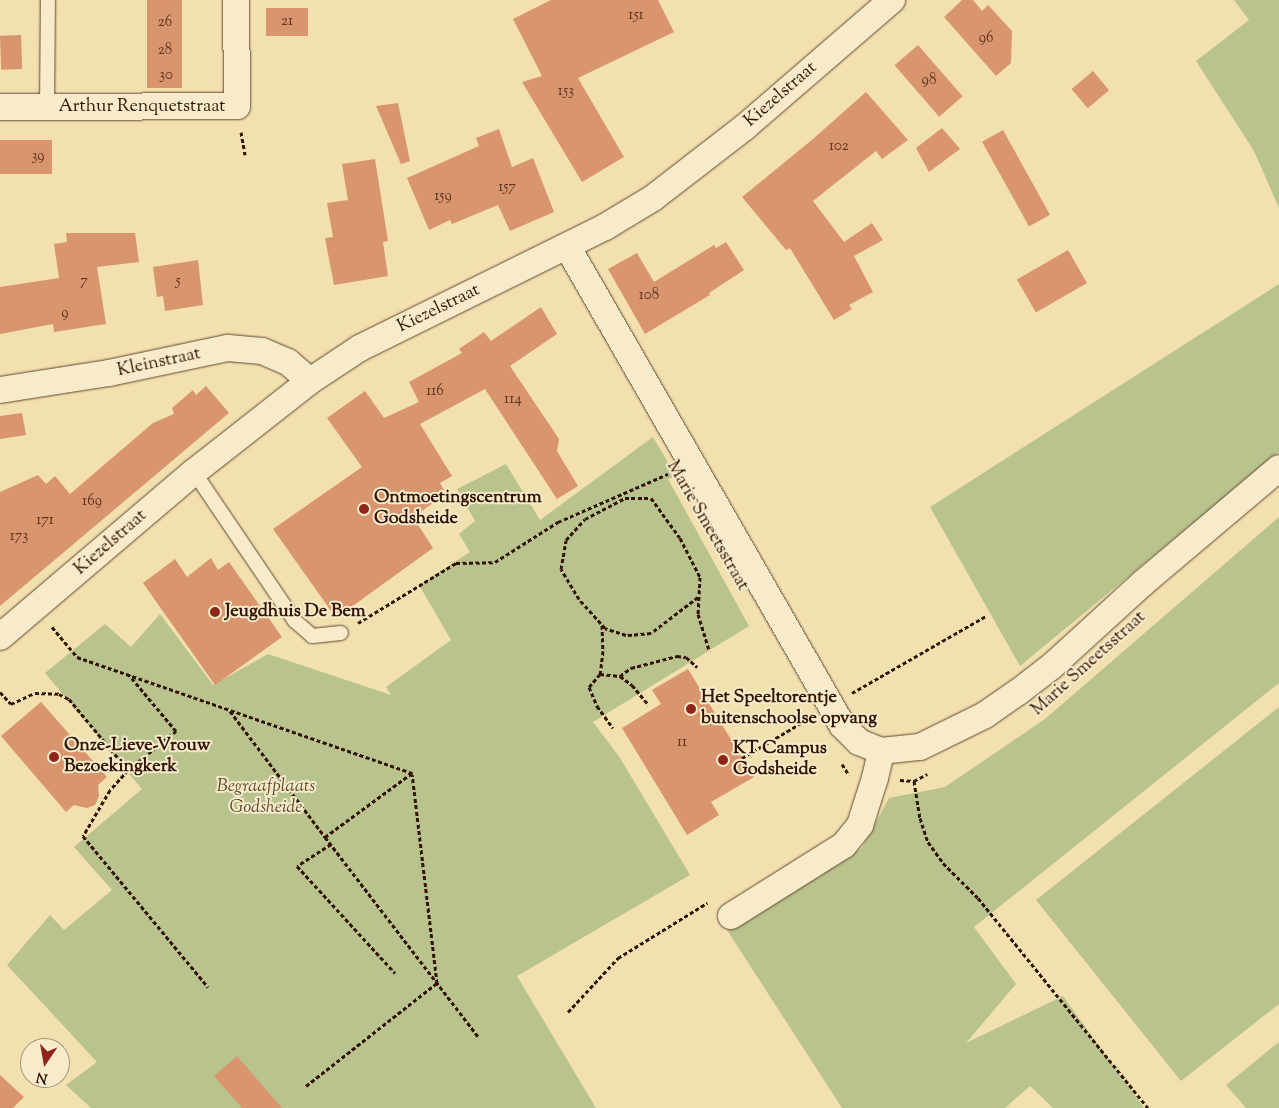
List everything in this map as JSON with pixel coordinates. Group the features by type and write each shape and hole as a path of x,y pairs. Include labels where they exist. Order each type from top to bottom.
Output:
{"street":[{"name":"Arthur Renquetstraat","path":"0,107 237,106 236,0"},
{"name":"Kiezelstraat","path":"0,638 194,472 310,381 360,348 605,228 653,198 746,126 892,0"},
{"name":"Marie Smeetsstraat","path":"567,246 842,724 860,742 880,751 920,747 985,715 1017,694 1052,666 1143,583 1279,468"},
{"name":"Kleinstraat","path":"0,390 109,373 228,348 262,350 288,362 310,381"},
{"path":"731,916 844,845 860,825 875,778 880,751"}],"lane":[{"path":"47,107 48,0"},
{"path":"194,472 295,621 312,636 342,634"}],"path":[{"path":"342,634 456,563 495,562 558,522 675,471"},
{"path":"698,597 651,633 626,635 605,628 579,599 561,569 566,540 584,519 625,498 651,498 680,538 700,577 698,614 709,651"},
{"path":"35,607 77,657 412,773"},
{"path":"742,758 986,616"},
{"path":"602,625 603,651 600,674 589,687 597,706 613,728"},
{"path":"620,676 631,668 678,656 686,657 697,668"},
{"path":"600,674 620,676 632,685 649,705"},
{"path":"129,675 176,732 128,770 110,790 83,836 208,987"},
{"path":"0,692 11,704 35,693 58,694 68,699 128,770"},
{"path":"229,710 479,1038"},
{"path":"839,758 848,775 914,780 931,771"},
{"path":"325,837 412,773"},
{"path":"412,773 437,983"},
{"path":"914,780 920,818 928,842 938,856 978,898 1148,1108"},
{"path":"330,844 297,866 396,973"},
{"path":"306,1086 437,983"}],"green space":[{"path":"1234,0 1279,0 1279,208 1254,151 1196,61 1249,20"},
{"path":"1279,284 1279,452 1020,666 930,507"},
{"name":"Begraafplaats Godsheide","path":"653,437 676,476 668,479 749,626 593,722 620,758 690,875 517,976 596,1108 91,1108 69,1088 70,1082 97,1062 7,965 50,915 64,930 112,890 74,847 142,789 45,673 105,624 131,647 160,614 213,685 268,654 391,695 386,687 451,640 419,585 470,552 459,534 475,521 457,489 506,464 540,520"},
{"path":"1279,517 1279,683 974,927 1016,984 966,1043 1063,996 1144,1108 1053,1108 1030,1086 1005,1108 842,1108 727,930 862,848 889,798 945,787 1045,719"},
{"path":"1279,707 1279,1004 1181,1081 1036,900"},
{"path":"1279,1042 1279,1108 1246,1108 1226,1085"}],"building":[{"path":"147,0 182,0 182,88 147,88"},
{"path":"551,0 658,0 674,32 578,78 624,157 582,182 522,82 542,76 513,19"},
{"path":"962,0 973,0 982,11 988,5 1012,31 1011,63 996,76 944,17"},
{"path":"266,8 308,8 308,36 266,36"},
{"path":"21,35 22,69 1,70 0,36"},
{"path":"918,45 963,96 939,117 895,65"},
{"path":"1093,71 1109,90 1088,108 1072,89"},
{"path":"866,92 908,140 882,159 876,151 813,201 844,242 872,223 883,240 854,256 873,292 849,305 852,309 834,320 790,248 786,250 742,197 813,139"},
{"path":"398,103 410,161 401,164 376,106"},
{"path":"942,128 960,149 929,172 916,148"},
{"path":"499,129 512,167 533,158 554,212 510,231 498,205 452,224 450,220 429,230 407,178 479,146 476,138"},
{"path":"1003,130 1050,215 1029,226 982,142"},
{"path":"0,140 52,140 52,174 0,174"},
{"path":"375,159 388,241 383,242 388,276 334,285 325,238 333,237 327,203 348,200 342,164"},
{"path":"66,233 135,233 139,262 97,267 106,324 54,332 53,324 0,334 0,287 59,278 54,244 67,242"},
{"path":"726,242 744,270 709,293 710,295 645,334 608,269 637,253 654,282 714,245 716,248"},
{"path":"1068,250 1087,283 1036,312 1017,280"},
{"path":"198,260 203,305 165,311 163,296 157,297 153,267"},
{"path":"541,307 557,334 510,366 559,439 557,451 578,486 557,499 485,389 420,424 452,476 440,483 446,494 413,517 433,548 336,618 273,529 362,467 327,418 365,391 384,418 419,402 409,382 462,353 459,349 484,332 491,341"},
{"path":"206,386 229,413 0,606 0,492 38,475 46,484 55,476 70,494 153,423 174,414 172,408 193,390 196,395"},
{"path":"22,413 26,435 0,439 0,416"},
{"name":"Jeugdhuis De Bem","path":"211,558 218,570 229,562 282,637 215,685 143,583 175,559 187,577"},
{"path":"688,669 754,777 711,802 719,815 687,835 622,728 661,704 652,690"},
{"name":"Onze-Lieve-Vrouw Bezoekingkerk","path":"41,702 107,777 98,785 99,796 95,805 87,808 74,805 66,812 1,736"},
{"path":"237,1056 282,1108 242,1108 214,1076"},
{"path":"0,1075 24,1097 13,1108 0,1108"}],"place":[{"name":"Ontmoetingscentrum Godsheide","path":"364,509"},
{"name":"Jeugdhuis De Bem","path":"215,612"},
{"name":"Het Speeltorentje buitenschoolse opvang","path":"691,709"},
{"name":"Onze-Lieve-Vrouw Bezoekingkerk","path":"54,757"},
{"name":"KT Campus Godsheide","path":"723,760"}]}
